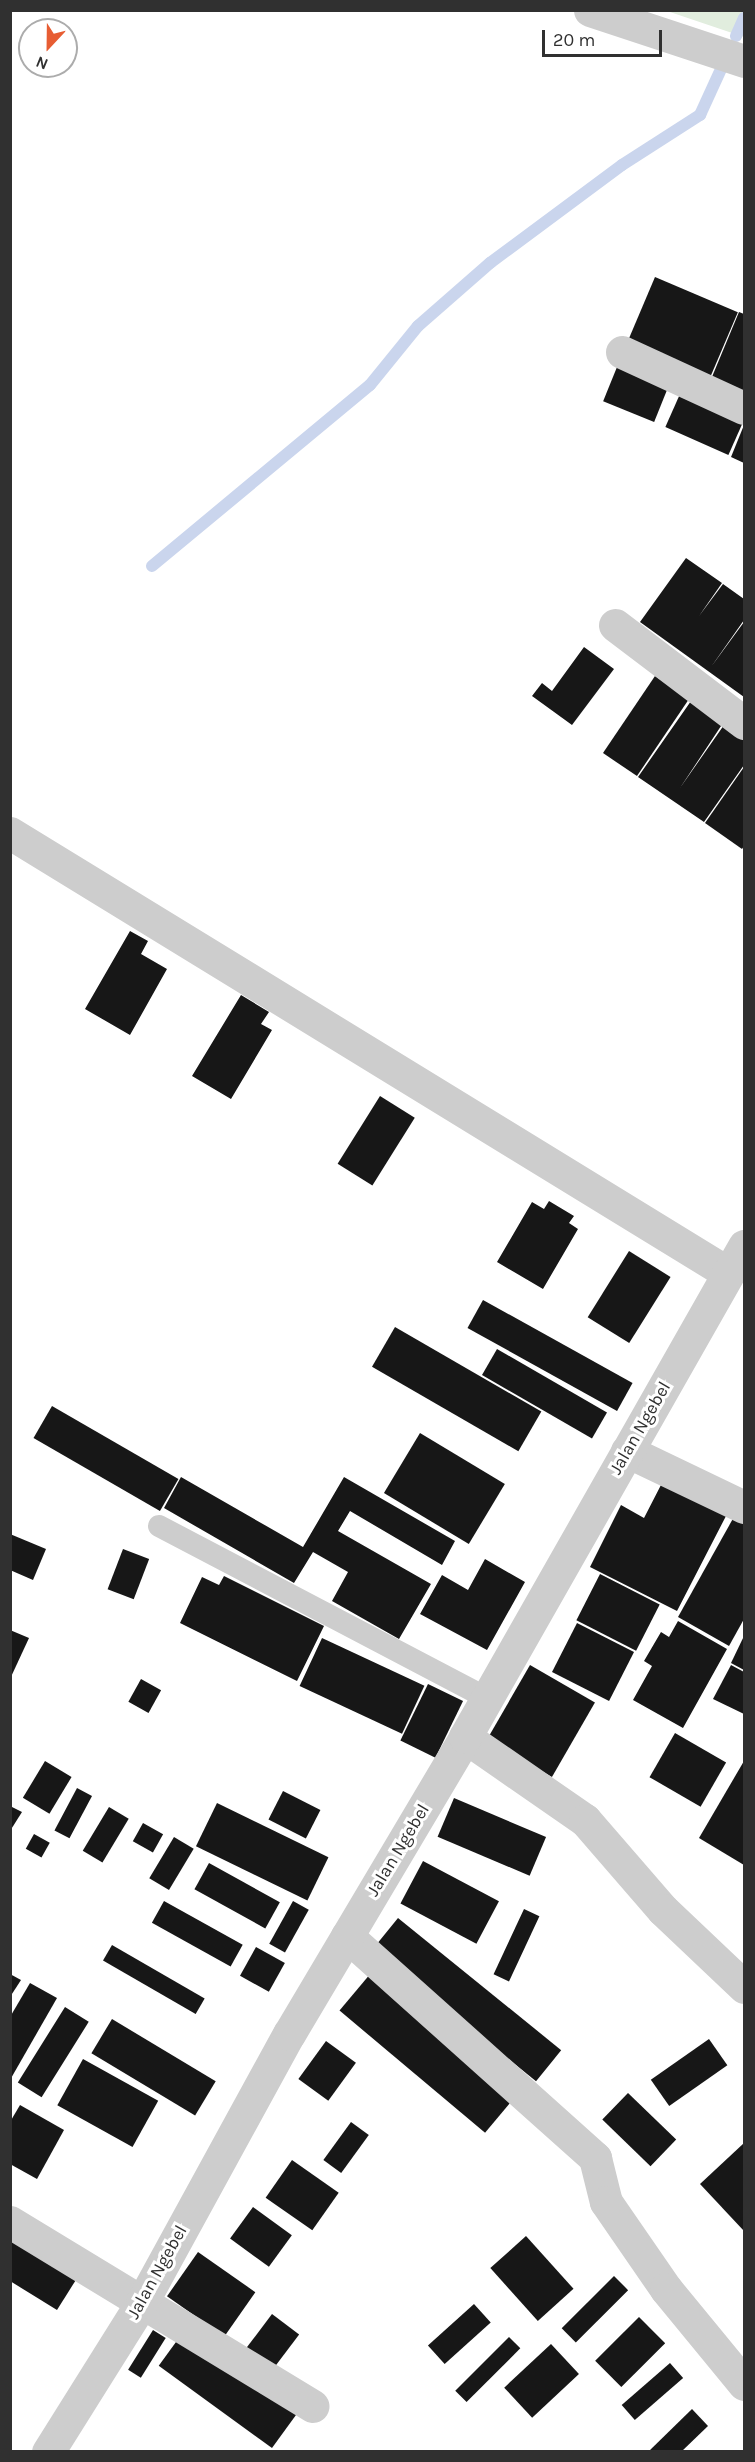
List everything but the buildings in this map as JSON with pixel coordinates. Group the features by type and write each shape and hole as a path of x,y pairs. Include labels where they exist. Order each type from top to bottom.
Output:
{"street":[{"path":"590,10 744,61"},
{"path":"622,352 744,408"},
{"path":"615,625 744,723"},
{"path":"10,833 728,1273"},
{"name":"Jalan Ngebel","path":"48,2451 142,2302 289,2034 465,1737 744,1246"},
{"path":"627,1451 744,1507"},
{"path":"465,1737 585,1820 663,1910 744,1987"},
{"path":"347,1936 595,2158 606,2202 666,2289 744,2384"},
{"path":"10,2222 313,2406"}],"lane":[{"path":"159,1526 486,1698"}],"green space":[{"path":"667,11 744,11 744,37"}],"waterway":[{"path":"736,36 744,18"},
{"path":"152,566 370,385 418,326 490,263 622,165 700,115 722,67"}]}
